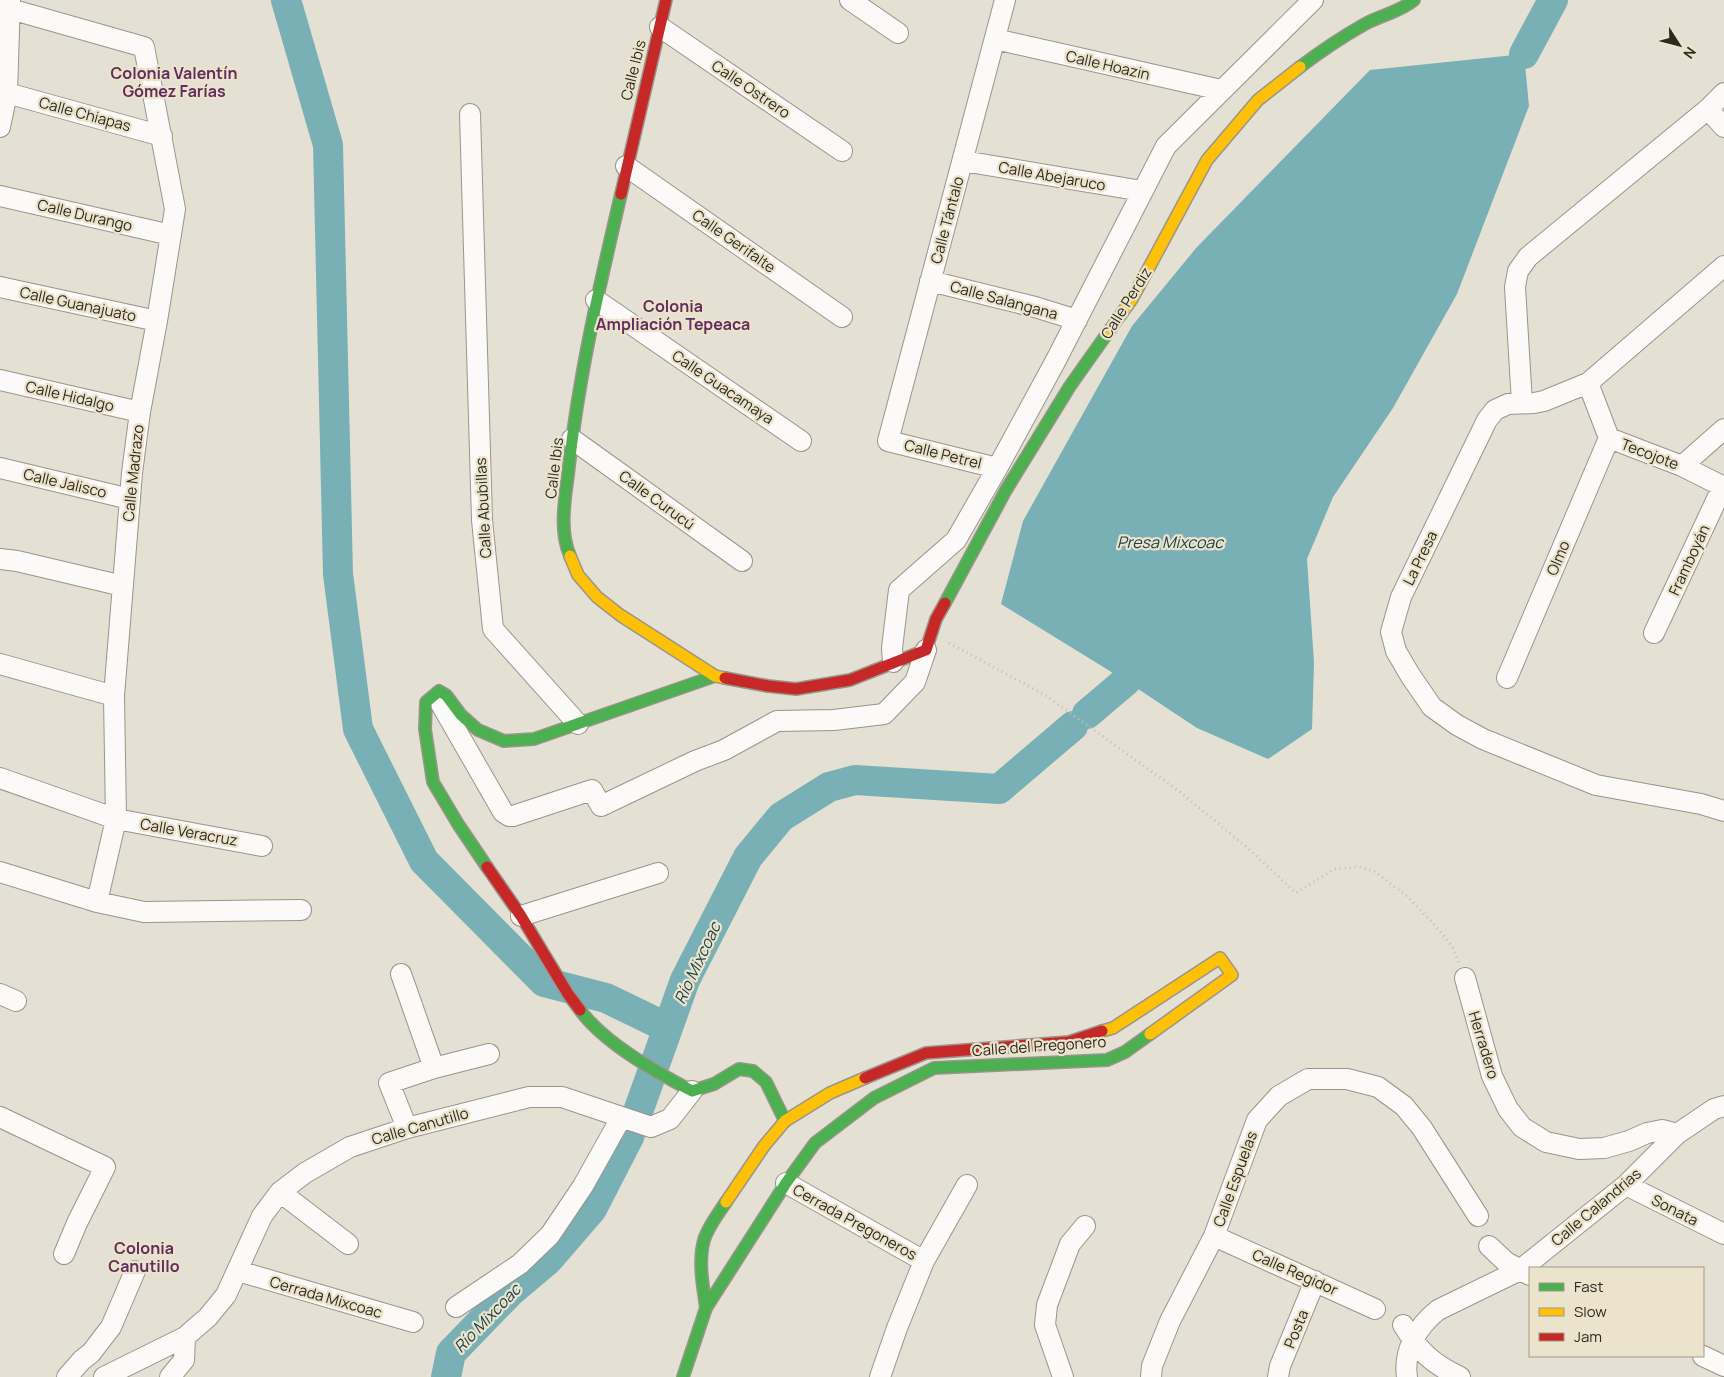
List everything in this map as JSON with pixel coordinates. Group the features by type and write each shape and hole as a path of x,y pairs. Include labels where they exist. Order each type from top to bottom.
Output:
{"street":[{"name":"Calle Ibis","path":"666,0 596,300 572,439 563,520 568,551 578,576 597,597 620,615 715,676 760,685 796,689 850,680 915,651"},
{"path":"850,0 898,33"},
{"name":"Calle Tántalo","path":"888,440 1005,0"},
{"path":"435,694 503,812 513,816 592,790 601,806 694,761 724,750 777,721 834,720 884,714 915,682 915,651 892,648 899,590 956,540 1077,320 1166,146 1313,0"},
{"name":"Calle Perdiz","path":"915,651 936,619 1006,490 1070,386 1132,299 1207,160 1258,100 1327,46 1408,2"},
{"path":"0,127 7,93 10,4"},
{"name":"Calle Madrazo","path":"10,4 144,47 175,209 140,412 130,499 114,696 116,819 97,902"},
{"name":"Calle Ostrero","path":"660,27 842,151"},
{"name":"Calle Hoazin","path":"995,39 1221,90"},
{"name":"Calle Chiapas","path":"7,93 162,136"},
{"path":"1724,93 1708,109 1528,257 1518,271 1515,287 1522,403 1544,401 1588,383 1724,266"},
{"path":"1708,109 1724,127"},
{"name":"Calle Abubillas","path":"470,114 482,520 493,629 578,724"},
{"name":"Calle Abejaruco","path":"962,161 1142,191"},
{"name":"Calle Gerifalte","path":"626,166 842,317"},
{"name":"Calle Durango","path":"0,196 171,234"},
{"name":"Calle Salangana","path":"930,281 1036,307 1077,320"},
{"name":"Calle Guanajuato","path":"0,287 157,320"},
{"name":"Calle Guacamaya","path":"596,300 801,441"},
{"name":"Calle Hidalgo","path":"0,380 140,412"},
{"name":"Tecojote","path":"1588,383 1609,438 1682,466 1724,487"},
{"name":"La Presa","path":"1522,403 1508,404 1495,410 1487,420 1401,597 1391,632 1396,651 1432,706 1457,725 1483,739 1596,785 1701,804 1724,811"},
{"path":"1682,466 1724,429"},
{"name":"Olmo","path":"1507,678 1609,438"},
{"name":"Calle Curucú","path":"572,439 742,561"},
{"name":"Calle Petrel","path":"888,440 997,468"},
{"name":"Calle Jalisco","path":"0,468 130,499"},
{"name":"Framboyán","path":"1654,633 1724,487"},
{"path":"0,559 17,561 123,586"},
{"path":"0,664 114,696"},
{"path":"715,676 534,739 504,741 478,730 461,715 446,695 439,691 426,702 425,729 433,782 458,824 532,933 568,994 588,1021 649,1068 691,1091 714,1084 739,1069 753,1071 766,1082 785,1121"},
{"name":"Calle Veracruz","path":"0,778 116,819 262,846"},
{"path":"0,872 97,902 144,912 301,910"},
{"path":"521,916 658,873"},
{"name":"Calle del Pregonero","path":"683,1377 706,1308 786,1183 815,1144 874,1098 934,1068 1107,1060 1125,1052 1232,975 1220,958 1112,1028 1069,1042 926,1053 830,1093 785,1121 764,1146 715,1218 704,1240 701,1265 706,1308"},
{"path":"402,974 434,1068"},
{"name":"Herradero","path":"1465,978 1492,1076 1508,1109 1522,1127 1546,1142 1578,1149 1604,1148 1628,1142 1647,1133 1662,1130 1677,1134"},
{"path":"407,1128 389,1083 434,1068 489,1054"},
{"name":"Calle Espuelas","path":"1151,1377 1152,1366 1170,1322 1214,1236 1257,1120 1279,1096 1308,1079 1348,1079 1378,1087 1404,1106 1422,1128 1478,1216"},
{"name":"Calle Canutillo","path":"104,1377 185,1337 208,1318 226,1295 262,1216 280,1192 305,1173 350,1146 407,1128 529,1097 562,1098 651,1127 670,1119 691,1091"},
{"path":"1677,1134 1714,1109 1724,1106"},
{"path":"0,1117 105,1167 64,1254"},
{"path":"456,1307 520,1264 550,1235 583,1186 621,1118"},
{"name":"Calle Calandrias","path":"1532,1267 1626,1185 1677,1134"},
{"name":"Cerrada Pregoneros","path":"786,1183 924,1261"},
{"path":"880,1377 924,1261 968,1185"},
{"name":"Sonata","path":"1626,1185 1724,1234"},
{"path":"280,1192 348,1244"},
{"path":"1064,1377 1045,1325 1047,1305 1070,1244 1084,1226"},
{"name":"Calle Regidor","path":"1214,1236 1375,1309"},
{"path":"1489,1246 1506,1262 1525,1273"},
{"name":"Cerrada Mixcoac","path":"238,1271 413,1322"},
{"path":"67,1377 91,1353 111,1327 135,1272"},
{"name":"Calle Calandrias","path":"1408,1332 1425,1323 1438,1310 1525,1273"},
{"name":"Posta","path":"1278,1377 1280,1366 1315,1281"},
{"path":"1407,1377 1408,1332"},
{"path":"1408,1332 1427,1356 1440,1367 1460,1377"},
{"path":"170,1377 184,1360 185,1337"},
{"path":"1704,1356 1724,1366"}],"path":[{"path":"915,651 1045,695 1180,792 1250,850 1296,893 1334,869 1357,867 1374,871 1409,898 1441,932 1453,948 1465,978"}],"water":[{"name":"Presa Mixcoac","path":"1524,54 1529,106 1457,294 1393,408 1333,497 1307,559 1314,663 1312,729 1268,759 1197,728 1126,681 1001,604 1023,521 1132,326 1197,247 1370,70"}],"waterway":[{"path":"286,0 328,145 338,574 358,729 424,861 544,982 606,998 668,1028"},
{"path":"1524,54 1553,0"},
{"name":"Río Mixcoac","path":"1087,714 1126,681"},
{"name":"Río Mixcoac","path":"446,1377 451,1353 510,1292 548,1260 592,1209 629,1137 685,980 748,857 781,817 829,787 855,780 999,789 1073,726"}],"traffic: fast":[{"path":"1300,67 1356,29 1403,8 1414,0"},
{"path":"570,556 564,534 564,511 573,432 591,329 621,194"},
{"path":"945,603 1006,490 1070,386 1109,331"},
{"path":"487,867 433,782 425,729 426,702 439,691 446,695 461,715 478,730 504,741 534,739 715,676"},
{"path":"580,1010 590,1022 616,1045 647,1066 692,1091 714,1084 739,1069 753,1071 766,1082 785,1121"},
{"path":"683,1377 706,1308 786,1183 815,1143 874,1098 934,1068 1107,1060 1125,1052 1150,1034"},
{"path":"706,1308 702,1274 702,1248 708,1230 726,1202"}],"traffic: slow":[{"path":"1109,331 1132,299 1207,160 1258,100 1300,67"},
{"path":"570,556 578,575 597,597 620,615 715,676 725,678"},
{"path":"1102,1031 1113,1028 1220,958 1232,975 1150,1034"},
{"path":"726,1202 764,1146 785,1121 830,1093 865,1078"}],"traffic: jam":[{"path":"621,194 666,0"},
{"path":"725,678 796,689 850,680 926,650 936,619 945,603"},
{"path":"487,867 521,916 568,994 580,1010"},
{"path":"865,1078 926,1053 1069,1042 1102,1031"}],"district":[{"name":"Colonia Valentín Gómez Farías","path":"174,82"},
{"name":"Colonia Ampliación Tepeaca","path":"673,315"},
{"name":"Colonia Canutillo","path":"144,1257"}]}
